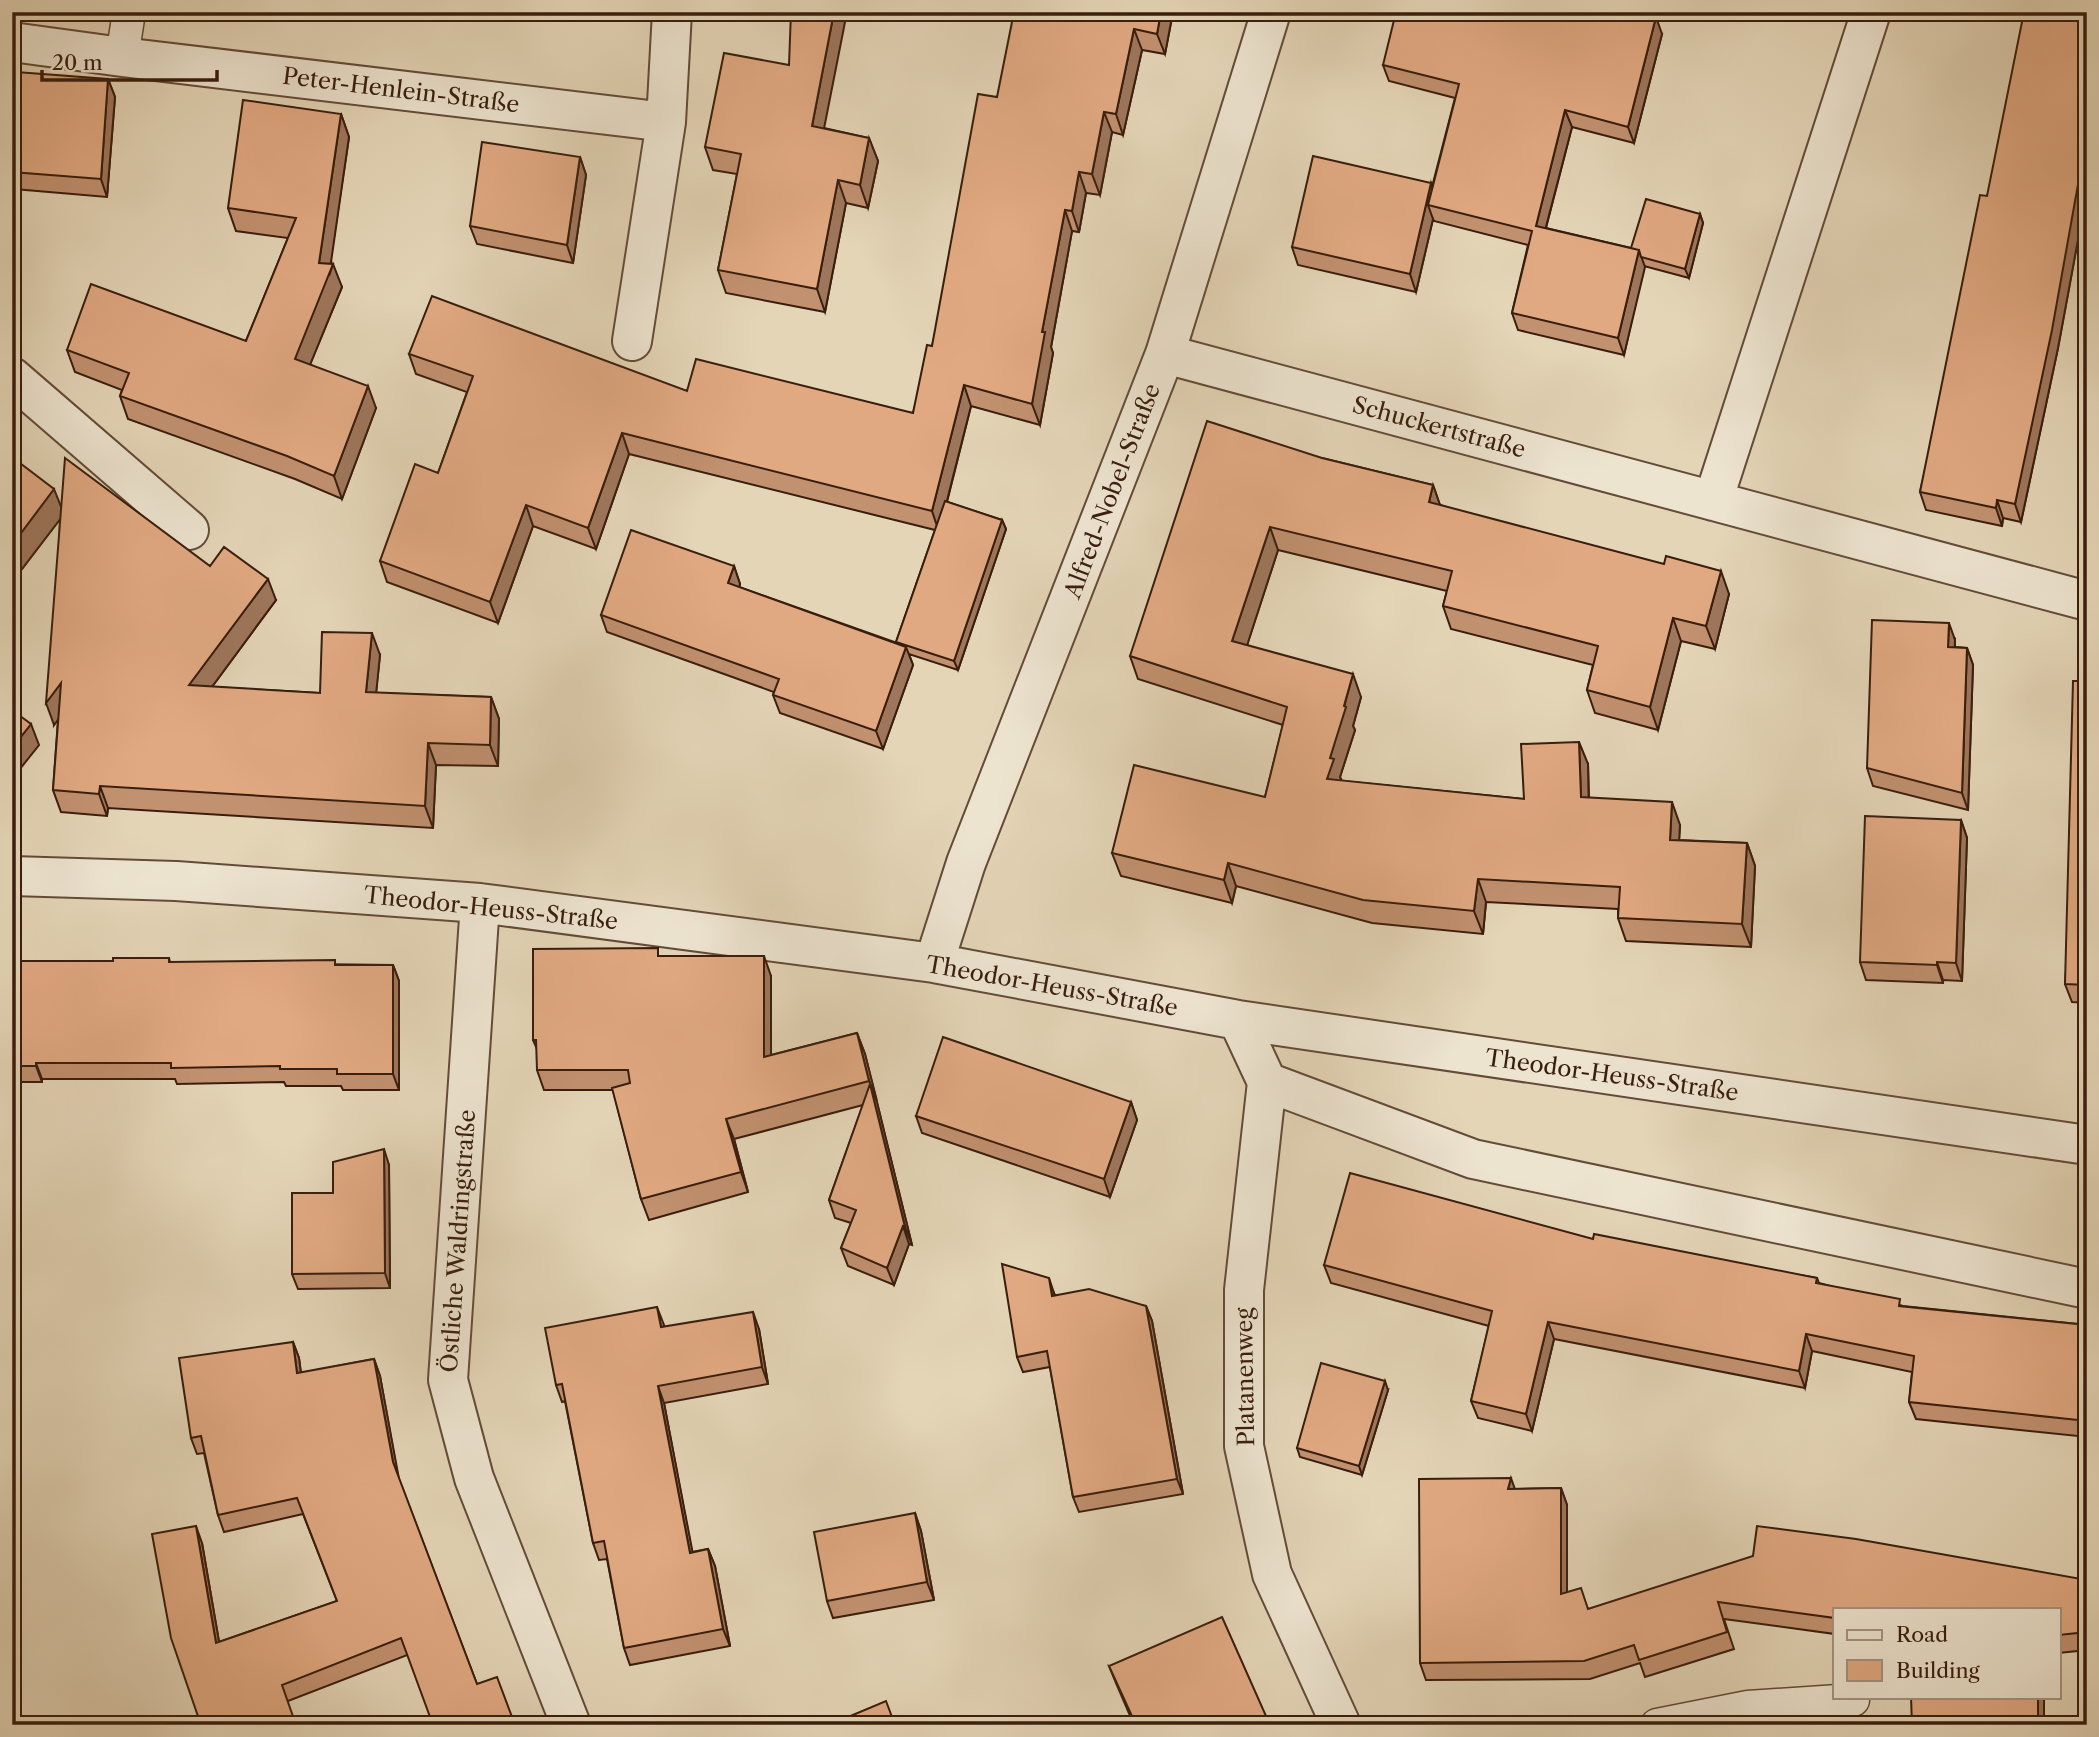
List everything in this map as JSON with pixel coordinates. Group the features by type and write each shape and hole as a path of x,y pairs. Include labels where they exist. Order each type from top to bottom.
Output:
{"street":[{"path":"632,341 666,122 672,12"},
{"name":"Alfred-Nobel-Straße","path":"934,963 966,863 1165,354 1271,12"},
{"path":"1713,500 1871,12"},
{"name":"Peter-Henlein-Straße","path":"12,42 666,122"},
{"name":"Schuckertstraße","path":"1165,354 2087,601"},
{"path":"12,377 190,530"},
{"name":"Theodor-Heuss-Straße","path":"12,876 176,881 480,903 934,963 1238,1020 2087,1145"},
{"name":"Östliche Waldringstraße","path":"480,903 448,1380 474,1478 571,1725"},
{"path":"1238,1020 1267,1082 1473,1159 2087,1289"},
{"name":"Platanenweg","path":"1267,1082 1244,1290 1244,1446 1272,1574 1340,1725"}],"lane":[{"path":"122,57 129,12"},
{"path":"1657,1725 1748,1707 1853,1700"}],"building":[{"path":"791,12 834,12 812,126 869,138 860,185 838,180 817,289 718,270 741,154 705,147 724,53 789,65"},
{"path":"1014,12 1040,17 1041,12 1161,12 1157,34 1134,29 1116,114 1104,112 1092,174 1079,172 1072,211 1065,210 1042,332 1045,332 1032,404 964,385 932,511 622,433 588,528 526,505 490,602 380,561 415,464 438,473 473,376 409,354 432,296 687,391 696,359 913,413 927,345 932,346 978,94 997,97"},
{"path":"1396,12 1637,12 1656,17 1628,127 1565,110 1536,226 1639,250 1618,338 1512,313 1532,231 1428,205 1459,84 1383,65"},
{"path":"2024,12 2087,12 2087,163 2082,162 2052,330 2015,504 1997,500 1996,508 1920,492 1980,195 1987,196"},
{"path":"16,72 108,79 101,179 12,172 12,116"},
{"path":"243,100 341,114 319,263 333,264 295,359 368,386 334,476 287,456 120,396 129,373 67,350 91,284 246,341 296,218 228,208"},
{"path":"482,142 580,157 567,245 470,226"},
{"path":"1313,156 1431,183 1410,274 1292,247"},
{"path":"1646,199 1700,214 1685,269 1641,257 1639,250 1631,248"},
{"path":"1207,421 1322,458 1433,485 1429,502 1664,564 1666,556 1721,571 1706,626 1673,618 1650,707 1587,690 1598,646 1443,606 1452,571 1270,527 1232,641 1353,674 1330,758 1334,759 1327,779 1524,799 1521,744 1579,742 1581,797 1672,802 1670,840 1747,843 1742,924 1618,918 1620,887 1478,879 1474,911 1363,900 1228,863 1224,880 1112,853 1134,765 1265,797 1287,707 1130,656"},
{"path":"12,457 54,489 12,545"},
{"path":"65,458 210,566 224,547 268,579 189,685 320,693 322,632 372,633 366,692 491,697 490,745 428,743 425,806 100,786 99,794 53,790 61,683 46,703"},
{"path":"945,501 1002,520 954,661 896,642"},
{"path":"631,530 734,566 728,583 906,647 876,731 773,695 779,679 601,615"},
{"path":"1872,620 1949,623 1948,647 1967,648 1962,793 1867,768"},
{"path":"2073,681 2087,681 2087,985 2065,984"},
{"path":"12,710 31,724 12,748"},
{"path":"1865,816 1961,820 1956,963 1937,962 1937,965 1860,962"},
{"path":"658,948 658,956 764,956 764,1057 857,1033 869,1081 726,1119 741,1172 641,1199 612,1088 630,1083 628,1070 537,1070 536,1040 533,1040 533,949"},
{"path":"113,958 169,958 169,962 335,960 335,965 393,965 393,1074 337,1074 337,1069 280,1069 280,1066 171,1068 171,1063 36,1063 36,1066 12,1066 12,961 113,961"},
{"path":"943,1037 1131,1102 1104,1179 916,1116"},
{"path":"870,1084 905,1227 903,1226 887,1268 841,1248 856,1210 829,1200"},
{"path":"384,1149 385,1273 292,1274 292,1193 333,1193 333,1162"},
{"path":"1350,1173 1593,1239 1594,1234 1817,1278 1816,1283 1900,1299 1899,1306 2087,1325 2087,1421 1909,1402 1914,1356 1806,1334 1799,1371 1548,1322 1526,1414 1471,1401 1492,1311 1324,1265"},
{"path":"1002,1264 1049,1278 1052,1296 1089,1289 1146,1306 1177,1479 1073,1497 1047,1351 1017,1357"},
{"path":"657,1307 661,1327 753,1312 762,1367 658,1386 690,1553 708,1549 723,1629 624,1648 604,1541 593,1543 562,1384 556,1385 545,1328"},
{"path":"293,1342 297,1373 374,1359 393,1462 477,1684 497,1677 515,1725 433,1725 401,1638 282,1685 296,1725 201,1725 171,1638 152,1534 196,1526 216,1643 337,1601 297,1498 218,1515 201,1436 191,1438 179,1358"},
{"path":"1321,1363 1385,1381 1359,1466 1297,1448"},
{"path":"1511,1478 1508,1489 1561,1488 1561,1594 1581,1588 1588,1609 1753,1556 1757,1526 1856,1539 2087,1580 2087,1632 2060,1635 2060,1608 1833,1608 1833,1618 1718,1602 1727,1632 1639,1660 1634,1645 1584,1661 1420,1663 1419,1479"},
{"path":"915,1513 927,1582 827,1601 814,1532"},
{"path":"1222,1617 1270,1725 1136,1725 1109,1666"},
{"path":"1911,1698 2038,1698 2038,1725 1912,1725"},
{"path":"886,1701 895,1725 829,1725"},
{"path":"676,1721 678,1725 655,1725"}]}
